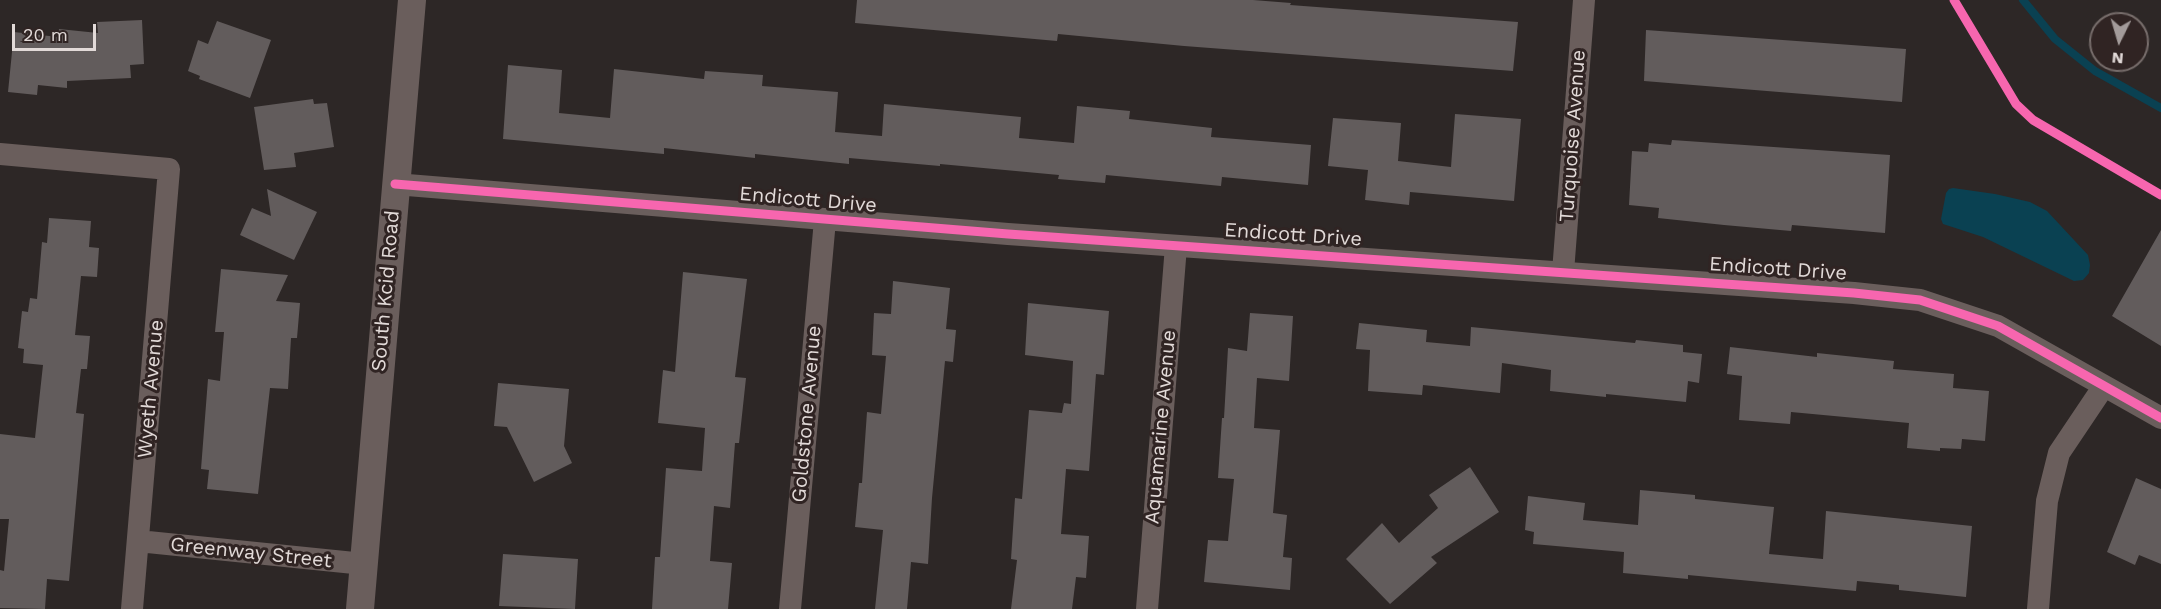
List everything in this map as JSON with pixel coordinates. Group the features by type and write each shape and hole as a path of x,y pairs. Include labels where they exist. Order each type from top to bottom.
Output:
{"street":[{"name":"South Kcid Road","path":"360,609 412,0"},
{"name":"Turquoise Avenue","path":"1563,272 1584,0"},
{"name":"Wyeth Avenue","path":"0,154 169,169 132,609"},
{"name":"Endicott Drive","path":"395,184 825,220 1854,293 1920,300 1998,326 2161,418"},
{"name":"Goldstone Avenue","path":"790,609 825,220"},
{"name":"Aquamarine Avenue","path":"1147,609 1176,246"},
{"path":"2038,609 2047,501 2060,453 2104,386"},
{"name":"Greenway Street","path":"138,541 364,564"}],"water":[{"path":"1953,188 2030,202 2047,211 2088,255 2089,273 2083,280 2074,281 1983,237 1943,224 1941,219 1946,193"}],"building":[{"path":"857,0 1253,0 1291,3 1290,5 1518,22 1513,71 1058,34 1057,41 855,23"},
{"path":"142,20 144,64 130,65 131,78 67,81 67,88 38,85 37,95 8,92 14,32 58,37 59,29 98,33 97,22"},
{"path":"217,21 271,40 250,98 199,79 200,76 188,71 198,40 208,44"},
{"path":"1646,30 1906,49 1902,102 1644,81"},
{"path":"508,65 562,70 559,113 610,118 614,69 704,79 705,71 763,75 762,86 838,92 835,132 882,136 884,104 1021,117 1019,138 1074,143 1077,106 1130,111 1129,119 1212,128 1211,137 1311,145 1308,185 1222,177 1221,186 1106,175 1105,183 1058,179 1059,175 940,164 940,166 849,158 849,164 755,154 755,158 664,148 664,154 503,139"},
{"path":"313,99 314,104 327,103 334,147 294,153 296,167 264,170 254,107"},
{"path":"1455,114 1521,119 1514,201 1410,192 1409,205 1365,200 1368,170 1328,166 1333,118 1401,123 1398,161 1451,167"},
{"path":"1672,140 1890,155 1885,233 1792,225 1791,231 1658,218 1659,208 1629,205 1632,151 1648,152 1649,143 1671,145"},
{"path":"267,189 317,212 294,260 240,235 252,208 271,216"},
{"path":"49,218 91,221 89,247 99,248 97,277 81,276 75,335 90,336 87,369 81,369 76,413 84,414 69,581 47,579 45,609 0,608 0,570 4,571 9,519 0,519 0,434 35,438 43,365 23,363 24,349 18,348 22,311 28,312 30,298 37,299 42,242 47,243"},
{"path":"2161,230 2161,346 2112,316"},
{"path":"221,269 288,275 276,301 300,303 297,338 291,338 288,389 270,388 258,494 207,489 209,470 201,469 208,379 220,381 224,332 215,332"},
{"path":"683,272 747,279 735,377 746,378 739,443 735,443 730,508 714,506 710,561 732,563 728,609 652,609 655,557 660,557 666,468 702,471 705,428 658,423 663,370 675,372"},
{"path":"893,281 950,288 946,329 956,330 953,362 945,361 928,564 911,562 907,609 875,609 883,530 855,527 859,483 862,483 867,412 881,414 886,356 872,355 874,313 891,314"},
{"path":"1028,303 1109,311 1104,375 1096,374 1089,471 1066,469 1061,534 1089,536 1086,578 1076,577 1072,609 1011,609 1017,560 1011,559 1015,498 1022,499 1029,410 1062,413 1064,403 1071,404 1073,361 1025,355"},
{"path":"1250,313 1293,316 1289,381 1257,378 1254,428 1280,430 1273,513 1287,515 1283,557 1292,558 1290,590 1204,582 1208,540 1228,541 1234,479 1218,478 1228,348 1247,351"},
{"path":"1359,323 1427,330 1426,342 1470,346 1471,327 1635,343 1636,340 1683,345 1683,352 1702,354 1699,383 1688,381 1686,402 1606,394 1606,397 1550,391 1551,370 1502,363 1500,393 1423,385 1422,395 1368,391 1370,350 1356,349"},
{"path":"1730,347 1817,357 1817,353 1894,361 1893,369 1954,374 1953,388 1989,391 1985,441 1962,439 1961,449 1940,448 1940,451 1907,448 1909,423 1791,412 1790,424 1739,420 1742,376 1727,374"},
{"path":"498,383 569,389 564,446 572,463 534,482 507,427 494,426"},
{"path":"1470,467 1499,512 1431,557 1437,563 1390,604 1346,559 1382,523 1399,543 1438,508 1429,495"},
{"path":"2136,478 2161,489 2161,564 2139,555 2135,565 2107,552"},
{"path":"1640,490 1695,495 1695,499 1774,507 1769,554 1823,559 1826,511 1972,526 1966,597 1899,590 1899,585 1857,581 1856,591 1688,575 1688,579 1623,573 1624,552 1533,544 1534,532 1525,530 1528,496 1585,503 1583,520 1638,525"},
{"path":"503,554 578,559 575,609 499,606"}],"waterway":[{"path":"2023,0 2055,39 2095,71 2161,108"}],"cycle path":[{"path":"1954,0 2016,104 2033,120 2161,195"},
{"path":"395,184 1008,234 1854,293 1920,300 1998,326 2161,418"}]}
